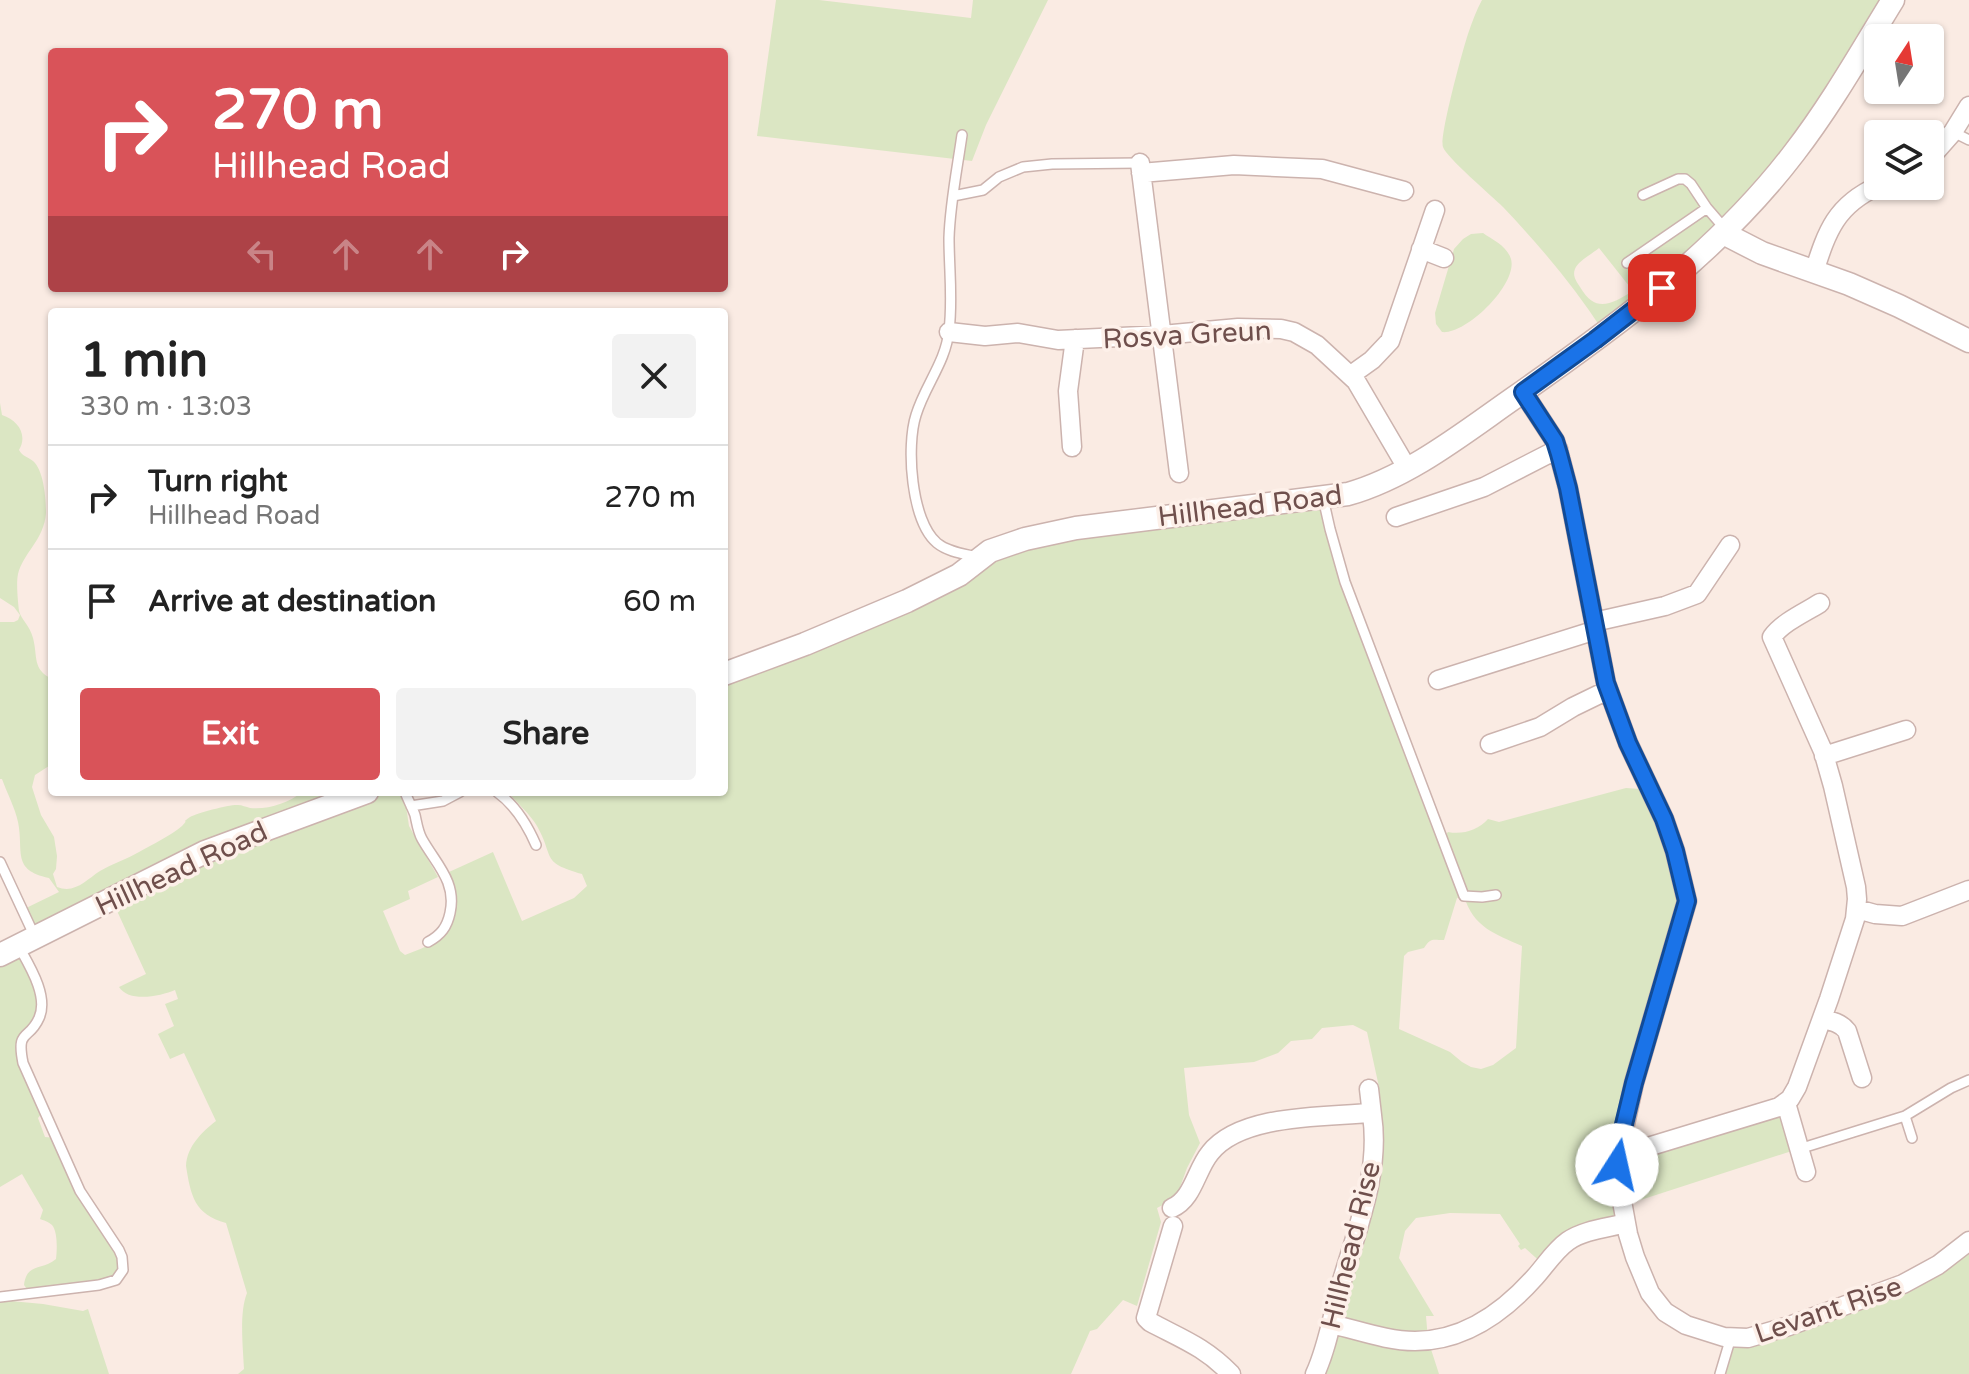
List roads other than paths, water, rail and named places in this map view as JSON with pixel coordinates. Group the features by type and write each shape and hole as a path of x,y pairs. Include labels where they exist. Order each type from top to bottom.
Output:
{"street":[{"name":"Hillhead Road","path":"728,673 805,644 947,583 990,551 1010,543 1076,528 1323,498 1354,492 1407,468 1523,392 1637,307 1725,231 1776,175 1811,129 1893,0"},
{"path":"1944,148 1961,136 1969,106"},
{"path":"1179,473 1140,168 1234,165 1322,169 1404,191"},
{"path":"1814,272 1825,238 1836,218 1864,194"},
{"path":"1351,375 1372,360 1390,341 1435,210"},
{"path":"1725,231 1762,253 1849,284 1969,341"},
{"path":"1421,249 1444,258"},
{"name":"Rosva Greun","path":"949,332 985,336 1018,333 1058,340 1238,328 1294,332 1317,345 1361,387 1407,468"},
{"path":"1072,447 1068,391 1075,339"},
{"name":"Levant Rise","path":"1523,392 1558,449 1608,690 1628,743 1664,819 1687,901 1634,1083 1618,1150 1619,1185 1626,1223 1635,1257 1650,1293 1665,1312 1686,1325 1731,1337 1748,1338 1903,1284 1938,1265 1969,1241"},
{"path":"1396,517 1484,487 1558,449"},
{"path":"1438,680 1697,594 1730,545"},
{"path":"1618,1150 1768,1110 1786,1103 1797,1087 1853,930 1857,909 1853,873 1824,756 1772,637 1820,603"},
{"path":"1490,744 1540,727 1608,690"},
{"path":"1824,756 1906,730"},
{"name":"Hillhead Road","path":"18,946 205,852 356,796"},
{"path":"1857,909 1902,916 1969,890"},
{"path":"1822,1019 1844,1026 1862,1078"},
{"name":"Hillhead Rise","path":"1315,1374 1371,1174 1374,1136 1369,1089"},
{"path":"1786,1103 1806,1172"},
{"path":"1231,1374 1205,1351 1184,1338 1150,1322 1142,1324 1172,1217 1186,1198 1213,1137 1263,1124 1372,1115"},
{"path":"1331,1324 1400,1340 1425,1341 1448,1337 1475,1327 1503,1309 1569,1240 1626,1223"}],"lane":[{"path":"962,135 949,239 949,332 941,360 919,405 911,442 914,485 930,534 937,543 948,549 981,558"},
{"path":"953,196 983,190 999,177 1023,167 1052,164 1140,168"},
{"path":"1643,195 1682,178 1691,184 1725,231"},
{"path":"1627,263 1707,208"},
{"path":"1323,498 1345,582 1464,896 1496,895"},
{"path":"407,796 419,834 448,879 451,895 446,925 440,934 428,942"},
{"path":"411,806 443,801 452,796"},
{"path":"502,796 526,823 536,845"},
{"path":"0,862 18,946 38,986 41,1001 39,1019 22,1040 23,1063 77,1185 119,1250 123,1270 116,1280 99,1285 0,1297"},
{"path":"1799,1149 1905,1116 1969,1080"},
{"path":"1905,1116 1912,1138"},
{"path":"1720,1374 1731,1337"}]}
